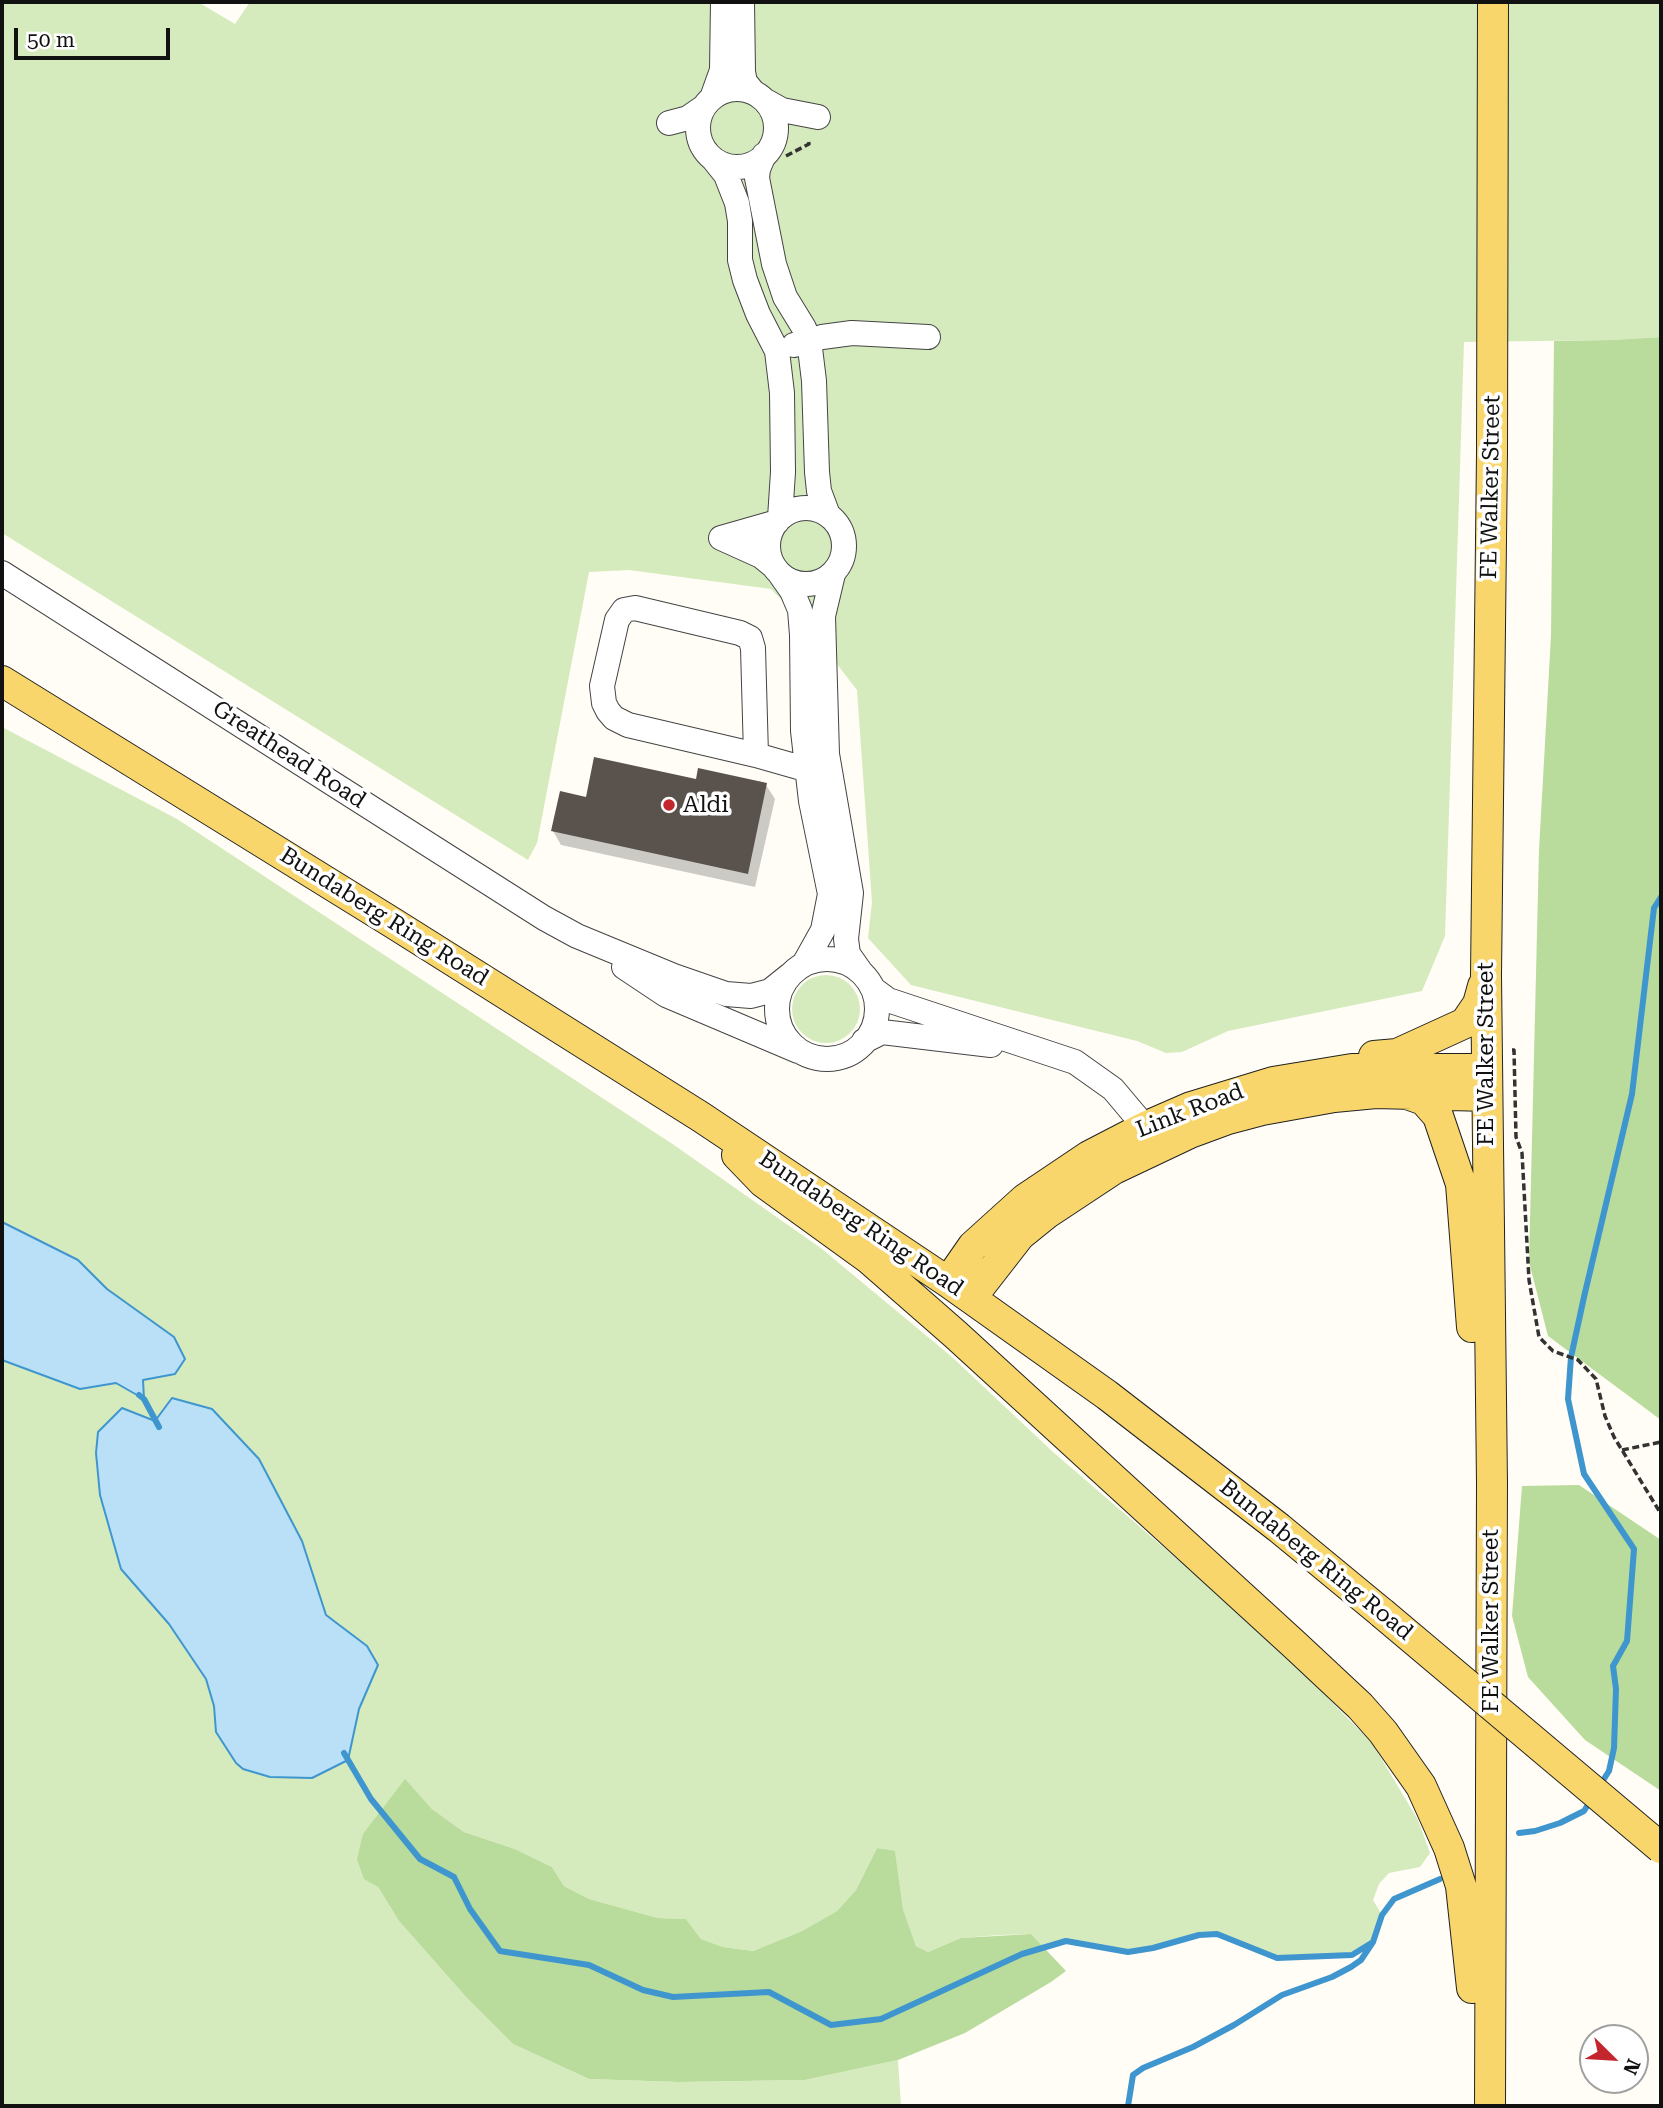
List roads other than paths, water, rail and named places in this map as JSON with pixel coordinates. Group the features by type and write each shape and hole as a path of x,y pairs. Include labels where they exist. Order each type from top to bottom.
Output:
{"main road":[{"name":"FE Walker Street","path":"1490,2106 1493,1072 1486,975 1492,453 1493,2"},
{"name":"Bundaberg Ring Road","path":"2,681 393,922 701,1117 959,1290 1108,1395 1279,1528 1661,1848"},
{"path":"1273,1082 1321,1062 1397,1054 1465,1023 1478,1004 1486,975"},
{"name":"Link Road","path":"959,1290 1046,1214 1149,1137 1213,1099 1273,1082 1352,1069 1493,1072"},
{"name":"Link Road","path":"1149,1137 1274,1108 1334,1097 1406,1093 1493,1072"},
{"path":"1406,1093 1424,1100 1438,1116 1461,1184 1469,1308 1490,1438"},
{"path":"701,1117 763,1182 868,1258 955,1334 1297,1647 1360,1706 1383,1732 1421,1786 1450,1848 1461,1886 1472,1973 1473,2070 1480,2106"}],"street":[{"path":"723,2 722,70 698,129 709,155 726,176 737,203 740,260 745,280 758,314 777,351 782,393 783,459 778,520 768,541 768,553 776,570 792,591 800,610 803,731 818,772 851,893 846,939 848,954 866,980 876,1003 872,1030 864,1041"},
{"path":"742,2 745,82 775,121 757,178 774,264 785,297 809,340 820,491 828,515 841,529 844,538 843,557 833,574 823,616 818,772 830,894 823,930 797,970 780,990 776,1006 779,1024 786,1039 799,1051 815,1058"},
{"path":"732,90 759,97 782,110 818,122 794,133 746,166 723,165 669,130 708,103 732,90"},
{"path":"777,351 809,340 852,333 928,337"},
{"path":"828,515 808,508 797,509 778,520 717,538 761,556 789,581 812,584 833,574"},
{"name":"Greathead Road","path":"2,573 666,995 705,1014 815,1058 842,1057 882,1032 1044,1051"},
{"path":"756,755 753,648 750,638 740,633 635,608 624,610 617,620 602,686 604,703 614,718 628,725 818,772"},
{"name":"Greathead Road","path":"577,936 726,994 751,996 770,991 797,970 818,959 847,963 888,1000 1044,1051 1093,1072 1114,1089 1149,1137"}],"water":[{"path":"2,1222 78,1260 107,1289 174,1337 185,1359 175,1374 143,1380 144,1399 116,1383 80,1389 2,1360"},
{"path":"172,1398 212,1409 259,1459 302,1541 326,1615 367,1646 378,1665 359,1709 348,1760 312,1778 270,1777 243,1769 236,1763 216,1732 214,1706 206,1679 169,1624 121,1569 100,1495 96,1453 98,1432 122,1408 155,1421"}],"waterway":[{"path":"1600,1785 1609,1771 1614,1748 1616,1689 1613,1666 1627,1641 1634,1549 1584,1474 1568,1399 1571,1357 1632,1094 1654,908 1661,897"},
{"path":"139,1395 144,1399 159,1427"},
{"path":"344,1753 371,1799 420,1859 454,1877 470,1909 500,1951 589,1965 643,1990 673,1997 769,1992 831,2025 881,2019 1022,1954 1066,1941 1128,1952 1199,1935 1217,1934 1277,1958 1352,1955 1373,1942"},
{"path":"1519,1833 1560,1823 1584,1811 1591,1800"},
{"path":"1128,2106 1133,2075 1234,2025 1282,1995 1332,1977 1351,1967 1361,1960 1373,1942 1382,1915 1394,1899 1440,1879"}],"place":[{"name":"Aldi","path":"669,805"}]}
